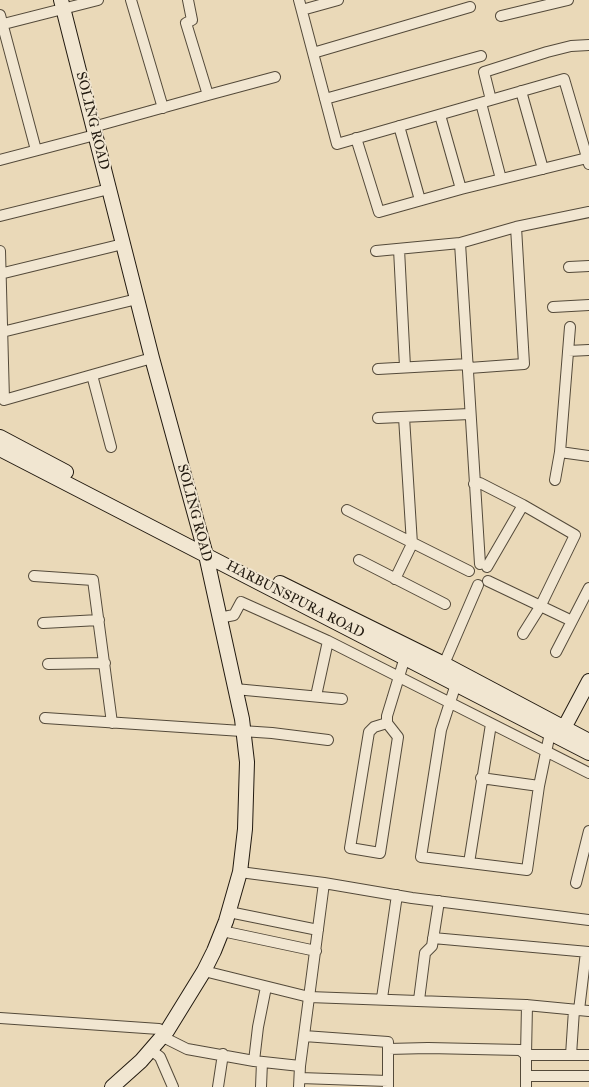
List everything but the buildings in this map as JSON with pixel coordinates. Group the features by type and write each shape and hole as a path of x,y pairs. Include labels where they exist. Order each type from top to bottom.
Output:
{"main road":[{"name":"SOLING ROAD","path":"62,5 152,358 204,549 244,732 247,762 246,808 240,872 222,931 204,971 151,1050 120,1084"},
{"name":"HARBUNSPURA ROAD","path":"0,437 405,657 589,753"},
{"name":"HARBUNSPURA ROAD","path":"0,449 444,664 589,741"},
{"path":"564,728 589,681"}],"street":[{"path":"36,150 1,22 62,5 98,0"},
{"path":"131,0 163,108"},
{"path":"188,0 192,20 186,23 208,95"},
{"path":"338,0 301,5 337,144 356,138 564,79 588,161 501,179 379,212 356,138"},
{"path":"501,16 568,0"},
{"path":"313,53 470,6"},
{"path":"501,179 486,101 484,72 571,46 589,46"},
{"path":"325,100 481,56"},
{"path":"0,160 163,108 275,77"},
{"path":"521,91 543,169"},
{"path":"440,115 461,189"},
{"path":"399,126 420,200"},
{"path":"0,216 109,189"},
{"path":"376,251 460,243 516,227 589,212"},
{"path":"378,368 524,364 516,227"},
{"path":"444,664 483,583 490,576 483,565 474,484 469,366 460,243"},
{"path":"0,274 123,244"},
{"path":"399,249 405,367"},
{"path":"0,251 2,385 4,400 152,358"},
{"path":"569,267 589,266"},
{"path":"2,332 137,299"},
{"path":"553,307 589,305"},
{"path":"555,480 560,452 570,327"},
{"path":"568,351 589,350"},
{"path":"92,375 111,447"},
{"path":"378,418 470,414"},
{"path":"395,578 412,544 404,417"},
{"path":"560,452 589,456"},
{"path":"474,484 480,483 575,535 540,607 523,634"},
{"path":"483,565 523,505"},
{"path":"346,510 412,544 469,570"},
{"path":"359,560 445,604"},
{"path":"469,570 475,564 483,565"},
{"path":"469,570 470,580 483,583 572,621"},
{"path":"34,576 93,580 106,663 112,723"},
{"path":"556,652 589,588"},
{"path":"219,618 234,615 241,602 328,641 397,678 589,773"},
{"path":"43,623 99,620"},
{"path":"316,696 328,641"},
{"path":"387,723 397,678 405,657"},
{"path":"48,664 106,663"},
{"path":"456,684 448,703 441,730 422,857 527,870 539,786 550,733"},
{"path":"235,689 342,699"},
{"path":"45,718 302,736 328,740"},
{"path":"513,735 522,719"},
{"path":"387,723 398,737 380,853 350,848 369,732 374,727 387,723"},
{"path":"469,863 491,724"},
{"path":"481,778 539,786"},
{"path":"576,882 588,844 589,831"},
{"path":"240,872 439,901 589,920"},
{"path":"304,1036 388,1042 388,1084 299,1082 300,1066 324,883"},
{"path":"382,998 397,895"},
{"path":"419,1000 425,953 432,946 439,901"},
{"path":"229,912 318,930"},
{"path":"222,931 316,951"},
{"path":"433,938 588,952 581,1010 571,1055"},
{"path":"204,971 309,997 382,998 527,1005 581,1010"},
{"path":"261,1087 258,1062 258,1027 266,987"},
{"path":"527,1005 526,1084 589,1076"},
{"path":"0,1018 161,1033 187,1049 223,1054 258,1062 300,1066"},
{"path":"388,1049 520,1050 526,1055 589,1056"},
{"path":"151,1050 160,1057 172,1087"},
{"path":"216,1086 223,1054"}]}
